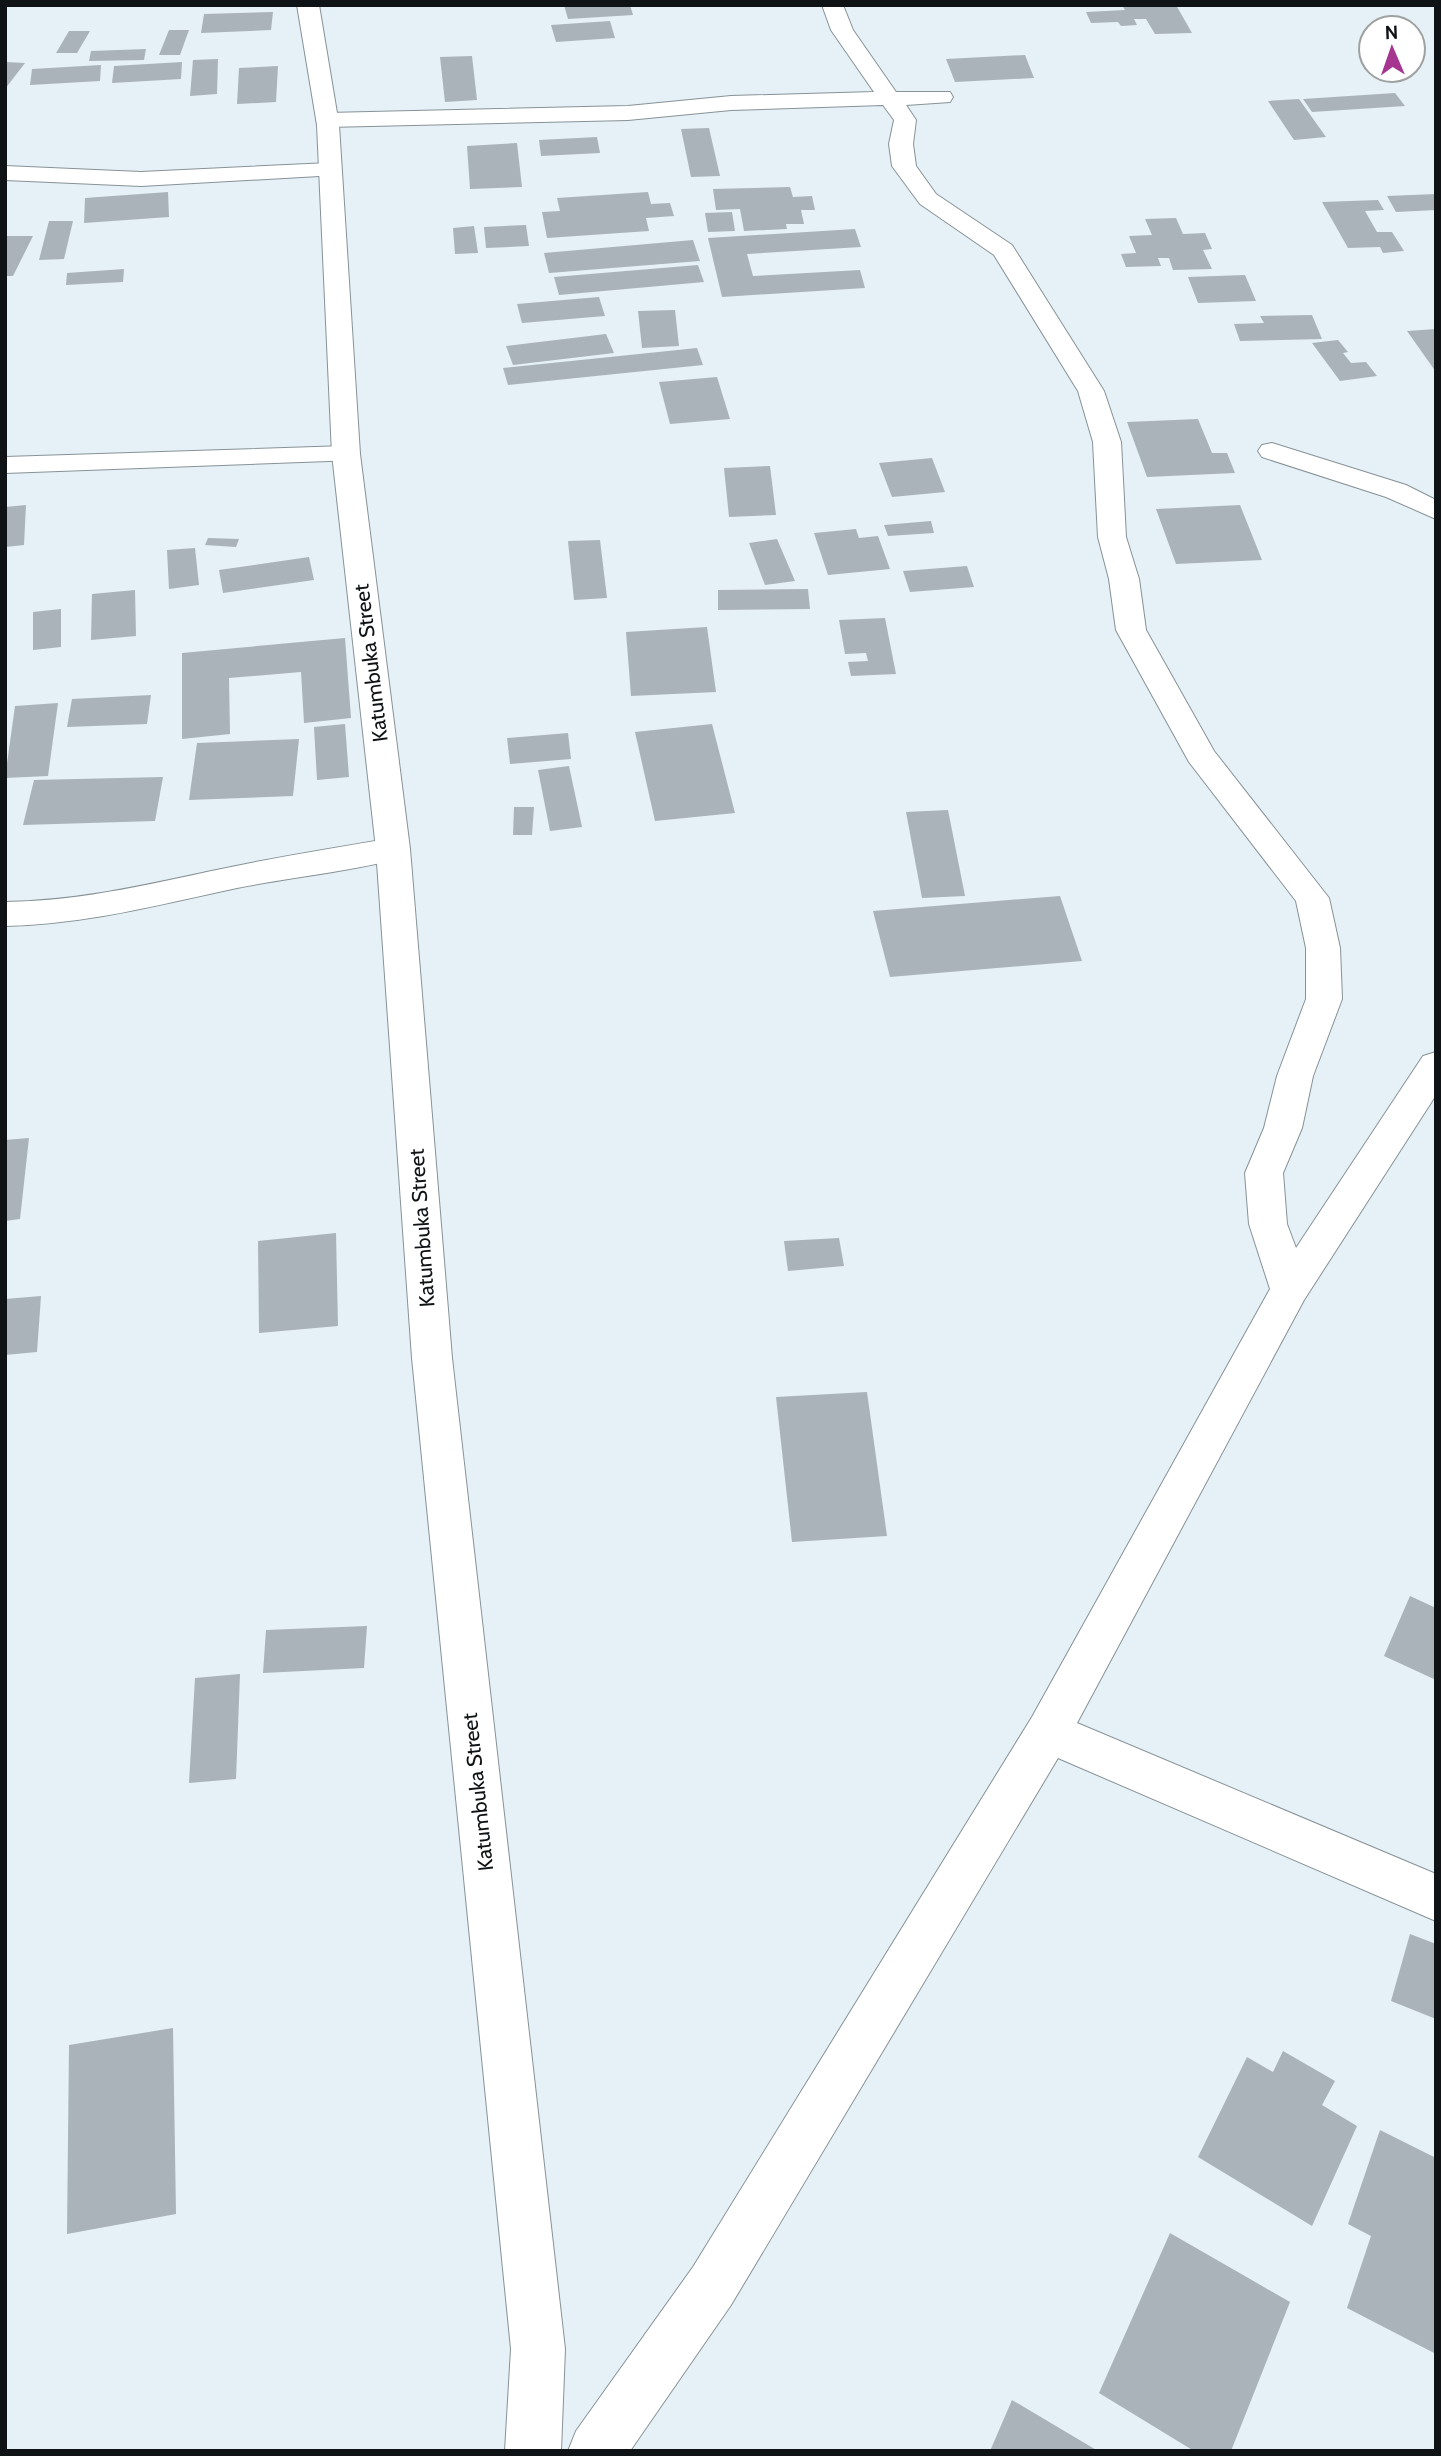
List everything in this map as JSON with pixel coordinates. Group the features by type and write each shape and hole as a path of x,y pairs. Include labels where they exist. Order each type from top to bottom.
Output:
{"street":[{"name":"Katumbuka Street","path":"308,5 327,120 346,454 393,849 432,1358 538,2349 533,2451"},
{"path":"832,5 842,30 905,120 901,144 904,166 928,199 1003,250 1091,391 1107,442 1112,537 1124,579 1130,630 1200,755 1312,898 1323,948 1324,999 1295,1076 1283,1128 1264,1173 1268,1224 1290,1289"},
{"path":"327,120 628,113 731,103 942,97"},
{"path":"5,173 141,179 329,170"},
{"path":"1272,451 1396,491 1436,511"},
{"path":"5,465 346,454"},
{"path":"5,914 54,913 111,905 237,877 393,849"},
{"path":"596,2451 712,2286 1048,1732 1290,1289 1436,1065"},
{"path":"1048,1732 1436,1898"}],"building":[{"path":"564,5 630,5 633,15 568,19"},
{"path":"1122,5 1176,5 1192,33 1155,34 1146,19 1134,19 1137,25 1121,26 1118,22 1091,23 1086,12 1125,10"},
{"path":"273,12 271,30 201,33 204,14"},
{"path":"610,21 615,38 556,42 551,25"},
{"path":"169,30 189,30 180,55 159,55"},
{"path":"69,31 90,31 77,53 56,53"},
{"path":"146,49 144,60 89,61 91,51"},
{"path":"1025,55 1034,78 955,82 946,59"},
{"path":"472,56 477,100 445,102 440,57"},
{"path":"218,59 217,94 190,96 193,60"},
{"path":"5,62 25,63 5,89"},
{"path":"182,62 181,79 112,83 114,66"},
{"path":"101,65 100,81 30,85 32,69"},
{"path":"278,66 276,102 237,104 239,68"},
{"path":"1395,93 1405,106 1312,112 1303,99"},
{"path":"1299,99 1326,137 1294,140 1268,101"},
{"path":"709,128 720,176 691,177 681,129"},
{"path":"597,137 600,153 541,156 539,140"},
{"path":"517,143 522,187 470,189 467,146"},
{"path":"790,187 793,197 812,196 815,210 801,210 804,224 786,224 787,229 744,231 740,209 716,210 713,189"},
{"path":"168,192 169,217 84,223 85,198"},
{"path":"648,192 651,204 670,203 674,216 646,218 649,231 547,238 542,212 560,211 557,198"},
{"path":"1436,194 1436,210 1396,212 1387,196"},
{"path":"1378,200 1384,210 1365,211 1377,232 1392,232 1404,251 1383,253 1380,247 1348,248 1322,202"},
{"path":"732,212 735,231 708,232 705,213"},
{"path":"1176,218 1183,234 1205,233 1212,249 1203,250 1212,269 1173,270 1169,258 1158,258 1161,266 1126,267 1121,254 1136,253 1129,236 1152,235 1145,219"},
{"path":"49,221 73,221 64,259 39,260"},
{"path":"526,225 529,246 486,248 484,227"},
{"path":"474,226 478,253 455,254 453,228"},
{"path":"855,229 861,247 747,254 753,276 860,270 865,288 722,297 708,238"},
{"path":"7,236 33,236 13,276 5,276"},
{"path":"693,240 700,261 549,273 544,253"},
{"path":"698,265 704,282 559,295 554,277"},
{"path":"124,269 123,282 66,285 67,273"},
{"path":"1245,275 1256,301 1198,303 1188,277"},
{"path":"599,297 605,316 522,323 517,304"},
{"path":"675,310 679,346 642,348 638,311"},
{"path":"1312,315 1322,339 1240,341 1234,324 1264,323 1260,316"},
{"path":"1436,329 1436,372 1407,331"},
{"path":"606,334 614,353 513,365 506,346"},
{"path":"1338,340 1348,352 1343,353 1351,363 1366,362 1377,376 1340,381 1312,343"},
{"path":"697,348 703,365 508,385 503,368"},
{"path":"717,377 730,419 670,424 659,382"},
{"path":"1198,419 1212,453 1227,453 1235,473 1147,477 1127,422"},
{"path":"932,458 945,492 892,497 879,463"},
{"path":"770,466 776,515 729,517 724,468"},
{"path":"26,505 24,545 5,547 5,507"},
{"path":"1240,505 1262,560 1176,564 1156,509"},
{"path":"931,521 934,533 888,536 884,525"},
{"path":"856,529 859,538 878,536 890,569 828,575 814,533"},
{"path":"208,538 239,539 236,547 205,545"},
{"path":"777,539 795,581 765,585 749,543"},
{"path":"600,540 607,598 574,600 568,541"},
{"path":"195,548 199,585 169,589 167,550"},
{"path":"309,557 314,580 223,593 219,570"},
{"path":"967,566 974,587 910,592 903,571"},
{"path":"808,589 810,609 718,610 718,590"},
{"path":"135,590 136,636 91,640 92,594"},
{"path":"61,609 61,647 33,650 33,612"},
{"path":"885,618 896,674 851,676 848,662 868,661 866,653 845,654 839,620"},
{"path":"707,627 716,692 631,696 626,632"},
{"path":"345,638 351,718 304,723 301,672 229,678 230,734 182,739 182,653"},
{"path":"151,695 147,724 67,727 72,699"},
{"path":"58,703 48,776 5,778 15,706"},
{"path":"345,724 349,777 317,780 314,727"},
{"path":"712,724 735,813 655,821 635,732"},
{"path":"568,733 571,759 510,764 507,738"},
{"path":"299,739 293,796 189,800 197,743"},
{"path":"569,766 582,827 550,831 538,770"},
{"path":"163,777 155,821 23,825 34,780"},
{"path":"514,807 534,807 532,835 513,835"},
{"path":"948,810 965,896 922,898 906,812"},
{"path":"1060,896 1082,961 890,977 873,911"},
{"path":"29,1138 20,1219 5,1221 5,1140"},
{"path":"336,1233 338,1326 259,1333 258,1241"},
{"path":"839,1238 844,1266 788,1271 784,1241"},
{"path":"41,1296 37,1352 5,1355 5,1299"},
{"path":"867,1392 887,1536 792,1542 776,1397"},
{"path":"1410,1596 1436,1608 1436,1680 1384,1656"},
{"path":"367,1626 364,1668 263,1673 266,1630"},
{"path":"240,1674 236,1779 189,1783 195,1678"},
{"path":"1410,1934 1436,1944 1436,2019 1391,2001"},
{"path":"173,2028 176,2214 67,2234 69,2045"},
{"path":"1283,2051 1335,2081 1322,2105 1357,2126 1312,2226 1198,2157 1247,2057 1273,2072"},
{"path":"1380,2130 1436,2158 1436,2354 1347,2308 1371,2236 1348,2224"},
{"path":"1170,2233 1290,2302 1231,2451 1194,2451 1099,2393"},
{"path":"1012,2400 1098,2451 990,2451"}]}
